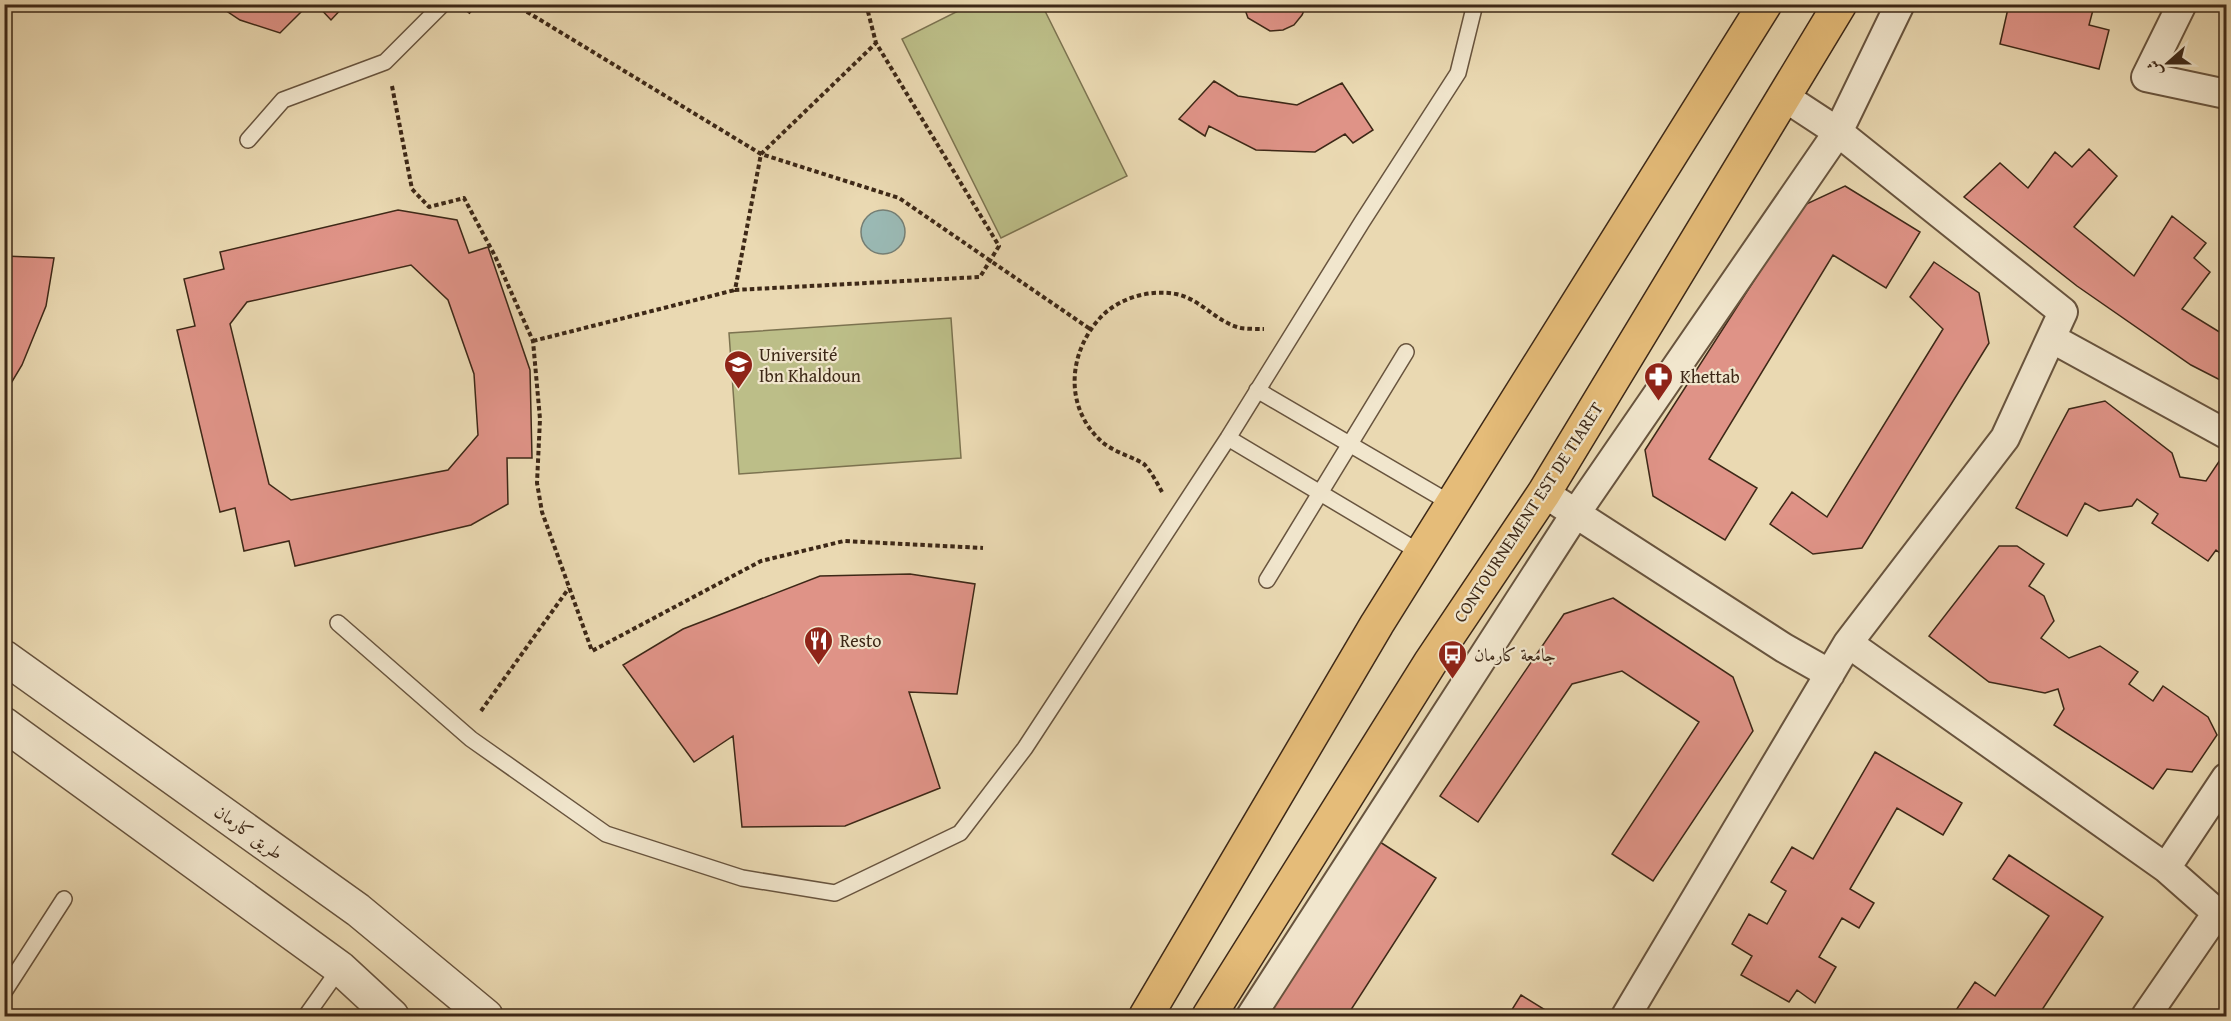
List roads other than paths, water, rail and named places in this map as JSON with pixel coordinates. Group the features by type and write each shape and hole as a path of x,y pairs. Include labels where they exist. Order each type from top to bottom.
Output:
{"highway":[{"path":"1146,1017 1421,553 1765,4"},
{"name":"CONTOURNEMENT EST DE TIARET","path":"1209,1017 1430,663 1544,493 1840,4"}],"street":[{"path":"1251,1017 1576,513 1838,132 1900,4"},
{"path":"2182,4 2146,77 2226,94"},
{"path":"1626,1017 1848,643 2005,438 2063,312 1838,132 1783,96"},
{"path":"2051,338 2226,434"},
{"path":"1544,493 1784,648 1830,674"},
{"path":"1848,643 2166,868 2222,911 2146,1017"},
{"name":"طريق كارمان","path":"4,657 358,910 486,1017"},
{"path":"4,724 340,968 392,1017"},
{"path":"2166,868 2226,778"}],"lane":[{"path":"249,140 283,100 385,62 443,4"},
{"path":"338,622 465,733 606,834 742,878 836,893 960,833 1024,748 1171,525 1458,74 1475,4"},
{"path":"1267,580 1406,352"},
{"path":"1257,390 1452,504"},
{"path":"1228,438 1421,553"},
{"path":"4,992 64,900"},
{"path":"306,1017 340,968"}],"water":[{"path":"883,210 892,211 899,216 904,223 904,241 899,248 892,253 883,254 874,253 867,248 862,241 861,232 862,223 867,216 874,211"}],"place":[{"name":"Université Ibn Khaldoun","path":"738,390"},
{"name":"Khettab","path":"1659,402"},
{"name":"Resto","path":"819,666"},
{"name":"جامعة كارمان","path":"1453,680"}]}
